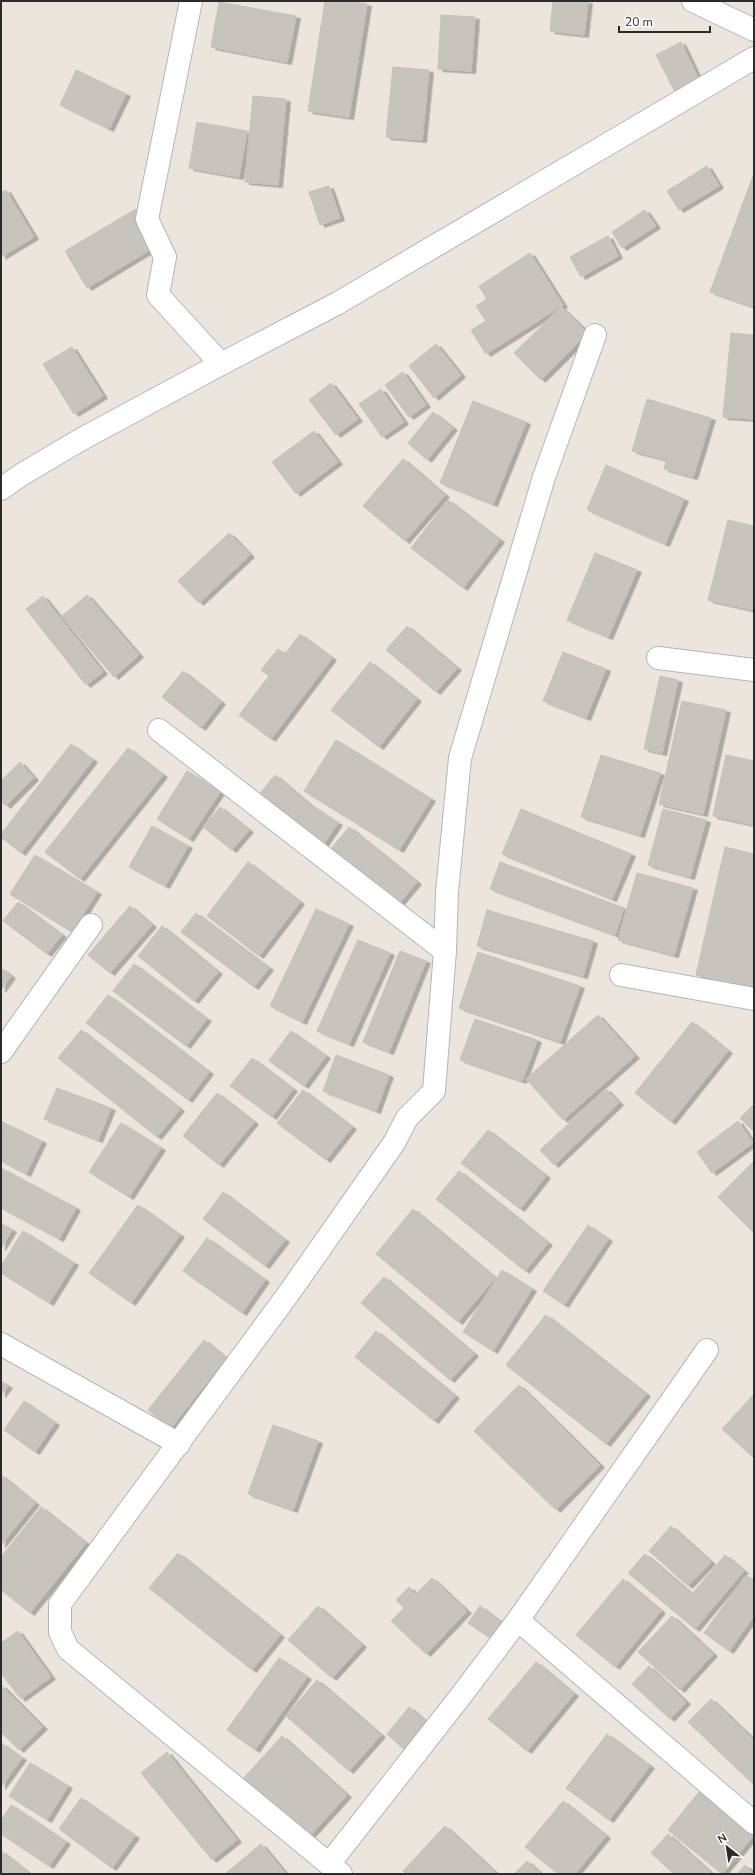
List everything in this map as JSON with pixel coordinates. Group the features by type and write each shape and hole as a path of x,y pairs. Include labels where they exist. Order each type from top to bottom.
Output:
{"street":[{"path":"191,1 146,219 165,257 158,296 220,364"},
{"path":"693,1 754,30"},
{"path":"1,489 21,475 80,440 220,364 338,303 754,58"},
{"path":"595,335 544,477 460,758 447,892 445,951 434,1091 407,1118 394,1143 290,1293 60,1604 60,1632 68,1649 335,1869 518,1620 707,1350"},
{"path":"658,658 754,670"},
{"path":"159,730 445,951"},
{"path":"1,1052 91,925"},
{"path":"621,976 754,999"},
{"path":"1,1344 179,1444"},
{"path":"518,1620 754,1823"}],"building":[{"path":"325,1 350,1 367,4 349,117 308,111"},
{"path":"553,1 588,1 584,35 550,31"},
{"path":"219,2 296,16 287,62 211,47"},
{"path":"441,15 475,17 471,71 438,69"},
{"path":"681,42 700,82 676,94 656,55"},
{"path":"393,67 429,70 422,140 386,137"},
{"path":"76,70 126,94 109,129 60,105"},
{"path":"253,96 286,99 278,185 245,182"},
{"path":"197,122 247,131 239,177 189,168"},
{"path":"707,166 719,186 679,210 667,191"},
{"path":"754,176 754,307 710,292"},
{"path":"329,186 340,218 320,225 309,192"},
{"path":"6,190 34,237 1,257 1,193"},
{"path":"136,209 158,245 87,288 65,251"},
{"path":"645,210 656,226 622,248 612,232"},
{"path":"608,236 618,256 581,277 570,257"},
{"path":"530,253 563,305 486,354 471,330 486,321 476,306 487,299 479,286"},
{"path":"561,307 588,333 541,380 514,353"},
{"path":"731,333 754,335 754,419 723,417"},
{"path":"436,344 461,375 434,398 409,366"},
{"path":"72,347 103,396 74,414 43,364"},
{"path":"403,372 426,405 409,417 385,385"},
{"path":"331,383 358,419 336,435 309,400"},
{"path":"381,389 404,422 382,437 359,404"},
{"path":"647,399 711,418 693,477 664,469 667,460 632,451"},
{"path":"473,401 526,422 493,504 440,483"},
{"path":"433,412 453,428 427,460 408,443"},
{"path":"314,431 338,462 296,494 272,462"},
{"path":"403,459 445,495 405,541 363,506"},
{"path":"606,465 684,499 665,544 587,510"},
{"path":"448,500 500,540 463,588 411,548"},
{"path":"728,520 754,526 754,601 752,610 708,600"},
{"path":"229,533 250,555 199,603 178,581"},
{"path":"595,553 637,570 608,637 567,620"},
{"path":"87,595 139,655 114,677 62,616"},
{"path":"43,596 103,672 86,685 26,609"},
{"path":"407,626 457,668 436,692 386,650"},
{"path":"300,634 332,658 271,739 239,715 269,676 261,670 278,649 285,654"},
{"path":"563,652 606,669 586,718 543,701"},
{"path":"370,662 417,699 379,747 331,710"},
{"path":"183,671 221,702 201,728 162,697"},
{"path":"660,676 678,680 662,753 644,749"},
{"path":"682,701 726,710 703,814 659,804"},
{"path":"336,740 431,799 399,850 304,791"},
{"path":"71,744 93,760 21,853 1,837 1,834"},
{"path":"128,748 163,775 80,879 45,852"},
{"path":"601,755 660,773 640,835 581,817"},
{"path":"726,755 754,761 754,825 713,816"},
{"path":"20,762 34,778 6,806 1,801 1,781"},
{"path":"187,771 220,792 189,839 157,819"},
{"path":"275,775 309,804 291,825 258,796"},
{"path":"309,804 338,823 323,845 294,825"},
{"path":"220,807 249,830 232,850 203,827"},
{"path":"521,809 631,854 612,899 502,854"},
{"path":"663,809 706,820 690,877 648,865"},
{"path":"152,826 188,846 165,886 129,867"},
{"path":"349,827 417,882 397,906 329,851"},
{"path":"725,847 754,854 754,988 696,975"},
{"path":"35,855 97,892 72,932 10,894"},
{"path":"248,862 300,902 259,956 207,916"},
{"path":"500,862 624,908 615,935 490,889"},
{"path":"637,873 693,888 674,955 618,940"},
{"path":"18,902 62,935 47,954 3,921"},
{"path":"130,906 152,925 110,973 88,955"},
{"path":"316,909 349,924 302,1022 270,1006"},
{"path":"487,910 593,941 583,976 477,946"},
{"path":"196,913 269,968 254,987 181,932"},
{"path":"162,926 218,972 194,1001 138,956"},
{"path":"358,940 390,953 349,1044 317,1031"},
{"path":"400,951 426,961 389,1052 363,1042"},
{"path":"478,952 580,986 560,1042 459,1008"},
{"path":"134,964 207,1019 186,1046 113,991"},
{"path":"1,968 11,976 1,990"},
{"path":"108,995 209,1072 188,1100 86,1023"},
{"path":"598,1015 635,1056 563,1120 526,1079"},
{"path":"475,1019 537,1040 522,1081 460,1060"},
{"path":"692,1022 728,1051 671,1122 635,1093"},
{"path":"81,1030 180,1109 157,1137 58,1058"},
{"path":"291,1031 326,1056 304,1086 269,1061"},
{"path":"336,1055 389,1075 376,1111 323,1091"},
{"path":"252,1058 293,1089 272,1117 230,1086"},
{"path":"57,1088 111,1108 98,1140 44,1119"},
{"path":"606,1089 619,1103 554,1165 540,1150"},
{"path":"303,1090 352,1127 326,1160 277,1123"},
{"path":"217,1093 254,1122 219,1165 183,1136"},
{"path":"754,1104 754,1132 740,1118"},
{"path":"738,1121 753,1143 712,1173 697,1152"},
{"path":"2,1122 42,1141 26,1174 1,1161"},
{"path":"121,1123 161,1148 129,1197 89,1172"},
{"path":"488,1130 546,1176 520,1209 461,1163"},
{"path":"754,1161 754,1233 718,1197"},
{"path":"1,1168 76,1208 59,1239 1,1208"},
{"path":"459,1171 548,1243 525,1271 436,1199"},
{"path":"223,1192 285,1240 265,1266 203,1219"},
{"path":"138,1205 180,1235 131,1303 89,1273"},
{"path":"413,1209 495,1278 458,1322 376,1254"},
{"path":"1,1223 12,1230 1,1248"},
{"path":"588,1225 608,1239 564,1305 543,1291"},
{"path":"23,1231 74,1263 49,1303 1,1273 1,1266"},
{"path":"207,1238 265,1280 242,1313 183,1271"},
{"path":"502,1270 532,1289 493,1351 463,1332"},
{"path":"384,1277 474,1354 450,1380 361,1303"},
{"path":"546,1315 646,1394 606,1444 506,1365"},
{"path":"376,1331 455,1396 434,1421 355,1357"},
{"path":"204,1340 226,1358 171,1428 148,1410"},
{"path":"1,1381 8,1386 1,1395"},
{"path":"519,1385 600,1465 556,1510 474,1431"},
{"path":"754,1394 754,1458 722,1429"},
{"path":"24,1401 55,1423 35,1452 4,1430"},
{"path":"273,1425 318,1441 293,1510 248,1494"},
{"path":"1,1475 35,1503 1,1545"},
{"path":"41,1507 86,1543 30,1613 1,1590 1,1557"},
{"path":"671,1526 711,1562 688,1586 649,1551"},
{"path":"178,1553 280,1635 252,1670 149,1588"},
{"path":"645,1554 692,1594 725,1555 744,1571 695,1629 628,1573"},
{"path":"746,1575 754,1581 754,1616 729,1651 704,1633"},
{"path":"432,1578 467,1611 426,1654 391,1621 404,1608 396,1600 409,1587 416,1594"},
{"path":"623,1579 661,1611 615,1667 576,1635"},
{"path":"318,1606 362,1645 332,1678 288,1640"},
{"path":"480,1606 501,1622 490,1638 468,1623"},
{"path":"672,1616 713,1654 680,1690 638,1652"},
{"path":"18,1631 51,1677 21,1699 1,1673 1,1643"},
{"path":"279,1658 307,1677 255,1750 227,1730"},
{"path":"536,1662 574,1694 527,1751 488,1719"},
{"path":"649,1666 686,1702 670,1719 632,1684"},
{"path":"317,1680 381,1735 349,1771 286,1716"},
{"path":"1,1685 43,1727 19,1750 1,1732"},
{"path":"711,1699 754,1740 754,1785 688,1722"},
{"path":"409,1707 431,1726 408,1753 387,1734"},
{"path":"607,1734 650,1766 609,1820 566,1788"},
{"path":"282,1736 347,1795 306,1840 241,1781"},
{"path":"1,1743 22,1758 1,1787"},
{"path":"167,1752 237,1840 212,1860 141,1773"},
{"path":"30,1763 68,1786 47,1820 9,1796"},
{"path":"699,1792 753,1836 722,1874 668,1830"},
{"path":"81,1798 135,1836 112,1868 59,1829"},
{"path":"563,1801 606,1836 575,1874 558,1874 525,1847"},
{"path":"11,1805 66,1842 49,1866 1,1834 1,1820"},
{"path":"445,1826 497,1874 406,1874 403,1871"},
{"path":"668,1834 712,1874 674,1874 651,1853"},
{"path":"261,1844 286,1874 225,1874"},
{"path":"1,1851 29,1873 1,1874"},
{"path":"527,1861 541,1874 514,1874"},
{"path":"745,1865 754,1874 737,1874"}]}
